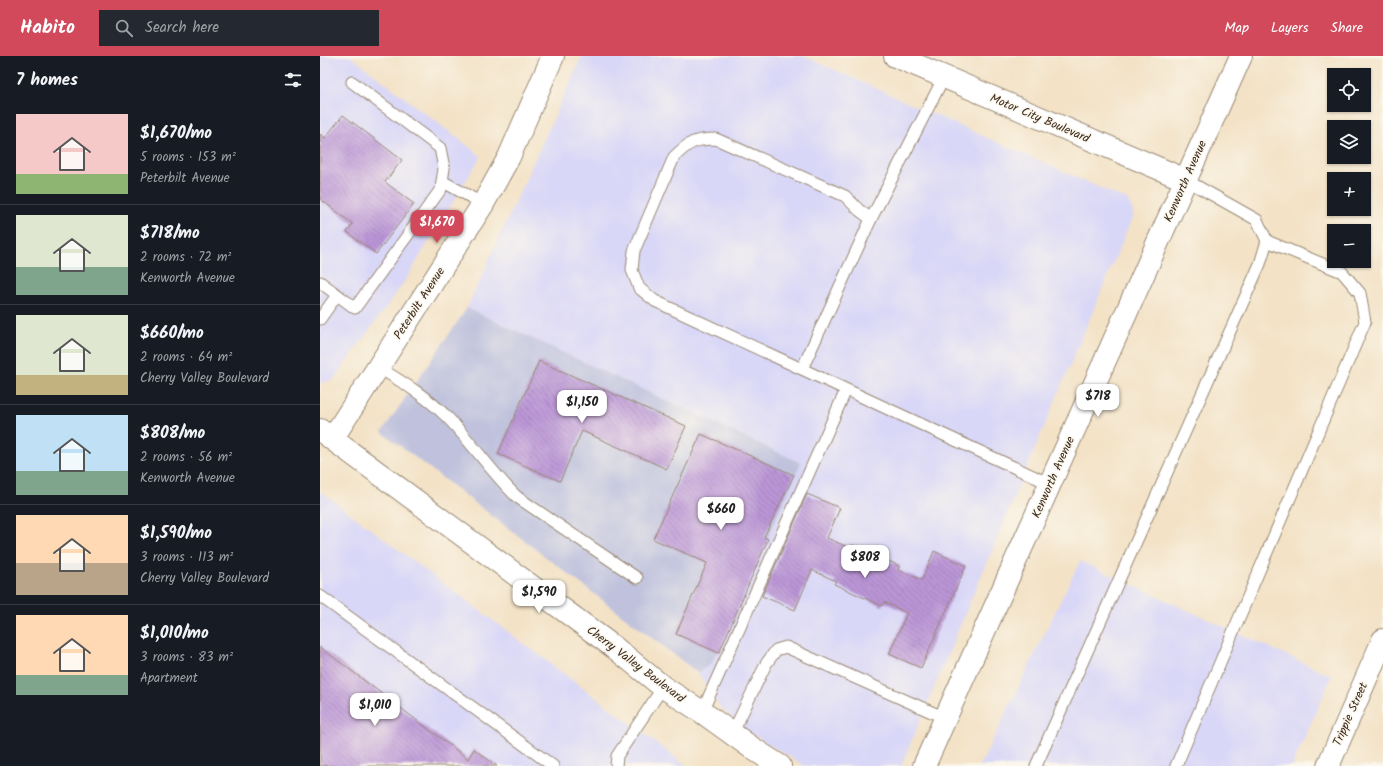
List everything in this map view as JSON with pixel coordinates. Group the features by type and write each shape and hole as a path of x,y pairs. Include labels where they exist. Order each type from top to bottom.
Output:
{"street":[{"name":"Peterbilt Avenue","path":"326,434 378,367 483,204 509,157 553,56"},
{"name":"Motor City Boulevard","path":"895,56 1186,180"},
{"name":"Kenworth Avenue","path":"924,766 1241,56"},
{"name":"Cherry Valley Boulevard","path":"326,434 615,648 663,687 780,766"},
{"name":"Trippie Street","path":"1328,766 1383,640"}],"lane":[{"path":"802,369 871,219 944,77"},
{"path":"320,282 354,308 441,189 444,168 440,148 352,82"},
{"path":"871,219 859,210 845,196 716,139 701,139 685,146 674,157 634,251 632,270 639,288 655,302 1050,484"},
{"path":"1176,766 1365,322 1360,293 1342,272 1267,241 1257,220 1186,180"},
{"path":"442,181 483,204"},
{"path":"1036,766 1260,264 1267,241"},
{"path":"320,319 338,295"},
{"path":"378,367 412,388 445,415 517,497 638,578"},
{"path":"702,712 846,390"},
{"path":"320,596 553,766"},
{"path":"732,734 766,664 776,650 786,647 945,718"},
{"path":"616,766 617,756 663,687"}],"shaded area":[{"path":"320,56 350,56 481,156 405,281 333,380 320,383"},
{"path":"582,56 803,56 1127,200 1132,208 1133,216 901,766 805,766 748,732 719,706 698,673 712,663 801,463 467,308"},
{"path":"467,308 801,463 712,663 698,673 382,432"},
{"path":"320,491 687,766 320,766"},
{"path":"1080,561 1332,676 1292,766 980,766"}],"building":[{"path":"343,115 402,160 385,182 414,204 376,254 347,232 353,224 320,199 320,134 325,138"},
{"path":"539,361 686,426 667,469 582,431 560,481 498,454"},
{"path":"701,434 794,475 764,537 768,539 719,653 676,634 707,563 653,539"},
{"path":"807,494 840,508 827,538 850,548 852,545 900,566 898,570 922,580 934,551 966,566 921,668 889,654 907,613 884,602 882,606 834,584 836,581 812,570 795,610 762,596"},
{"path":"320,647 468,759 474,749 497,766 320,766"}]}
